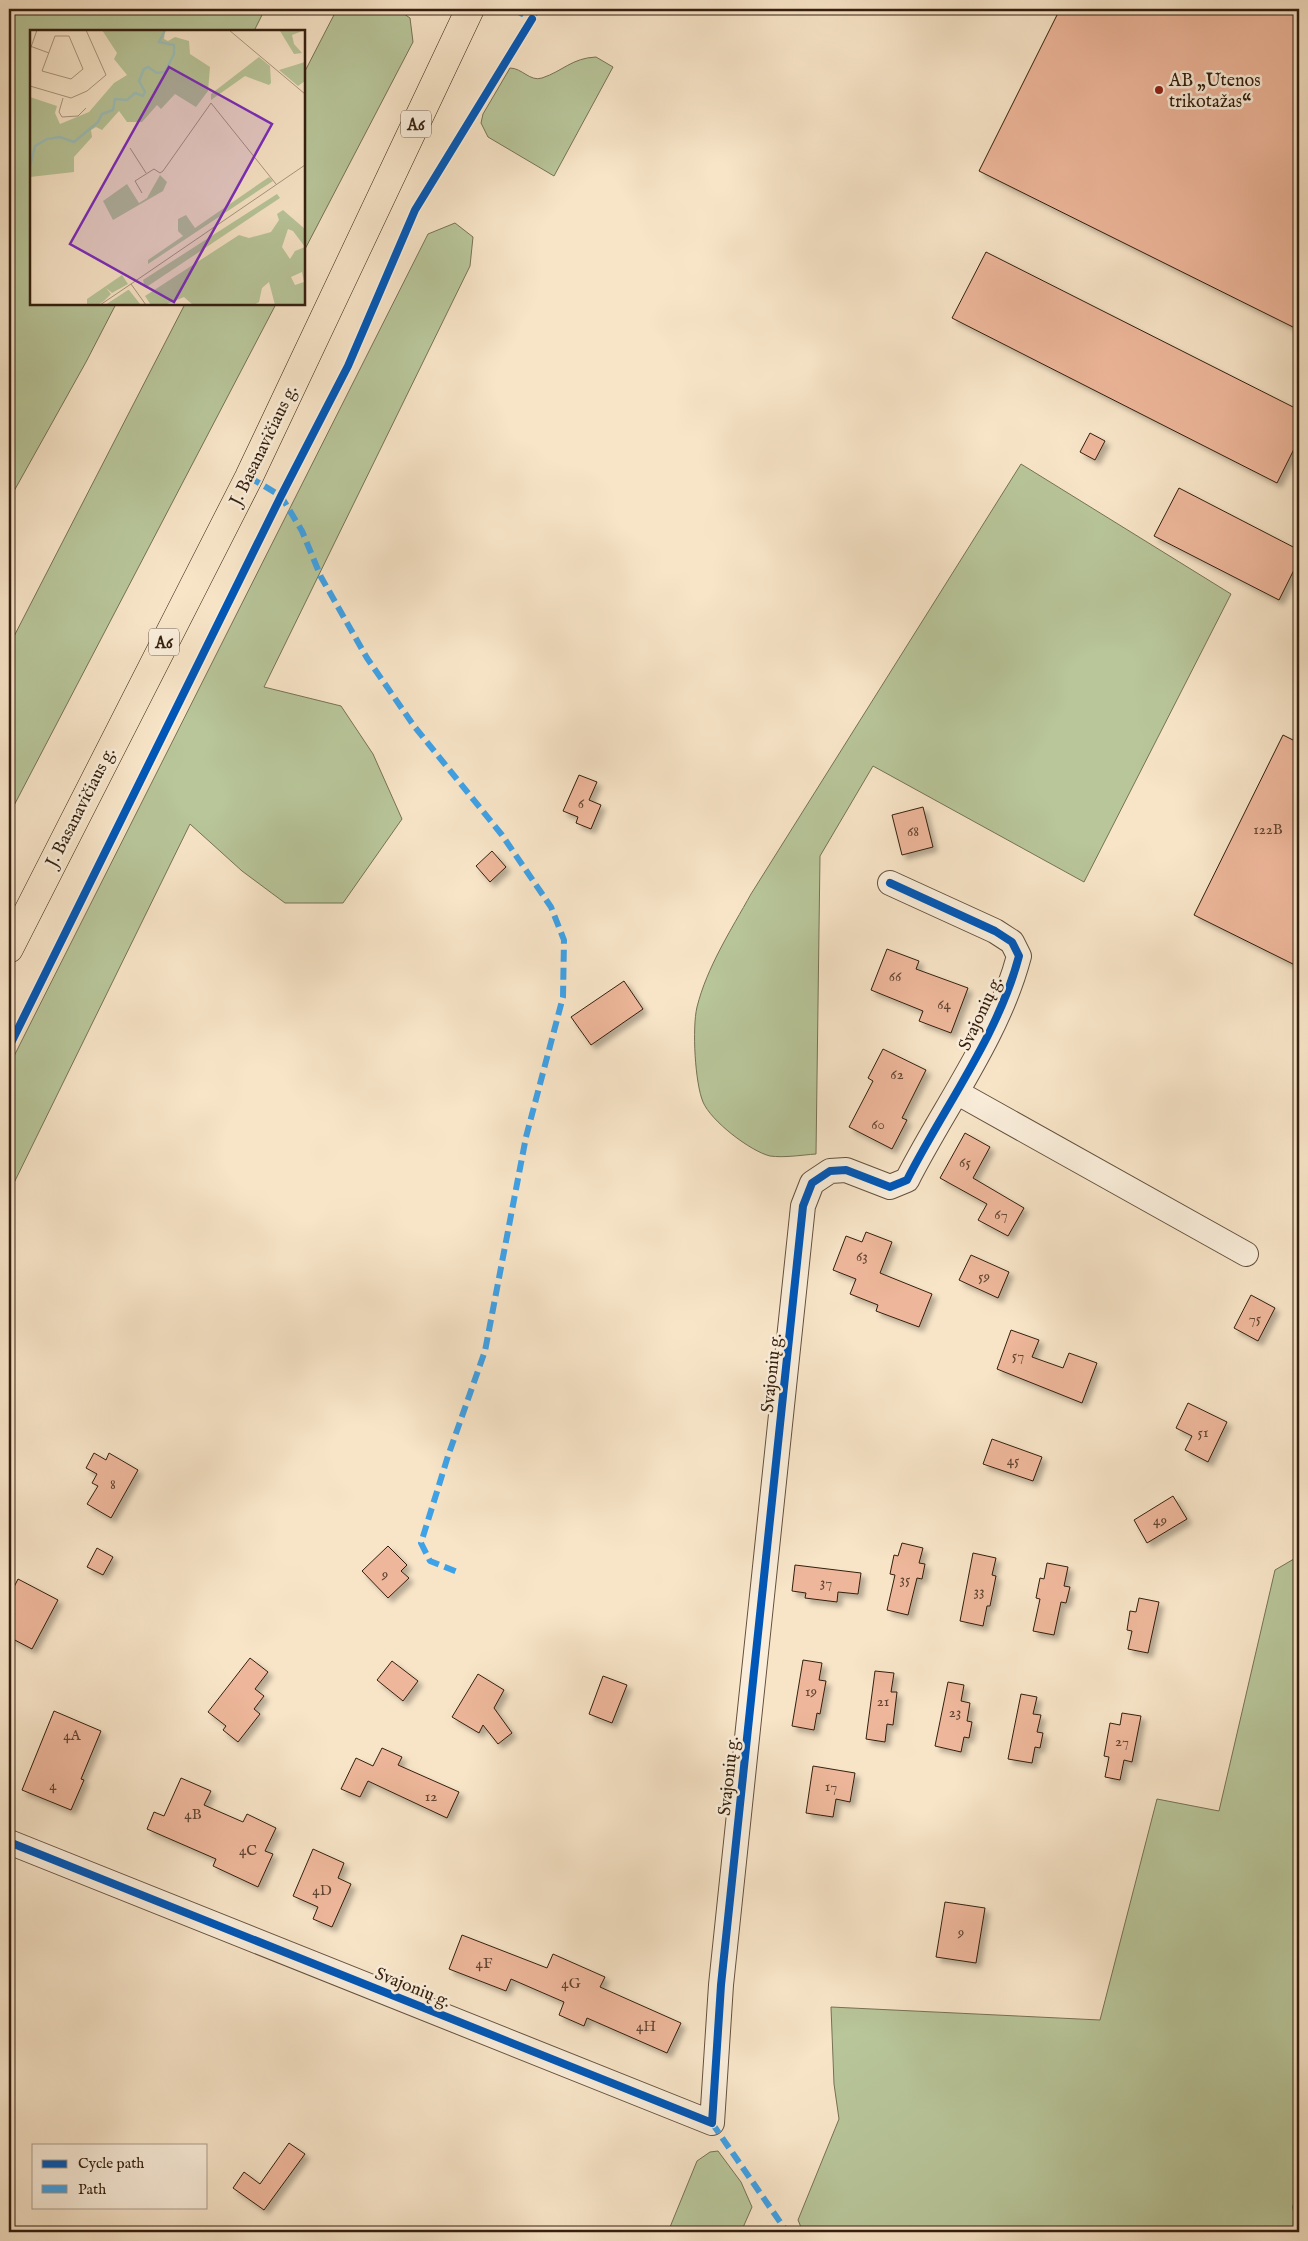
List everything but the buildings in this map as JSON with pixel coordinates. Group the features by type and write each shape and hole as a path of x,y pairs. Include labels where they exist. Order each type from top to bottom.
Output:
{"highway":[{"name":"J. Basanavičiaus g.","path":"9,948 249,477 470,9"}],"street":[{"name":"Svajonių g.","path":"9,1842 712,2123 722,1985 803,1206 812,1183 830,1171 846,1170 890,1187 907,1180 929,1137 958,1093 1012,984 1019,956 1012,942 995,931 890,883"},
{"path":"958,1093 1246,1254"}],"green space":[{"path":"9,9 265,9 254,30 30,30 30,305 115,305 9,500"},
{"path":"337,9 397,9 410,18 413,42 305,249 305,71"},
{"path":"596,57 613,67 554,176 488,137 481,123 483,114 510,68 538,79 574,62"},
{"path":"455,223 473,237 470,266 264,687 341,706 373,754 402,819 343,903 285,903 242,871 190,824 9,1193 9,1066 428,234"},
{"path":"184,305 275,305 9,815 9,646"},
{"path":"1021,464 1231,594 1084,882 873,766 820,856 816,1154 770,1156 742,1142 722,1126 707,1110 703,1102 696,1069 695,1041 695,1016 701,992 720,949 751,894"},
{"path":"1299,1556 1299,2232 803,2232 798,2220 839,2119 834,2084 831,2007 1100,2020 1157,1799 1219,1811 1275,1570"},
{"path":"718,2151 741,2182 752,2207 741,2232 668,2232 697,2161 710,2152"}],"waterway":[{"path":"1299,2199 1295,2207 1299,2223"}],"marked path":[{"path":"513,9 532,19 537,9"},
{"path":"249,477 281,496 302,531 321,577 367,658 414,726 502,835 551,907 564,940 563,997 526,1137 485,1351 448,1456 421,1543 430,1561 460,1573"},
{"path":"712,2123 787,2232"}],"cycle path":[{"path":"9,1047 281,496 348,366 415,210 532,19"},
{"path":"9,1842 712,2123 721,1985 803,1206 812,1183 830,1171 846,1170 890,1187 907,1180 984,1043 1010,986 1019,956 1012,942 995,931 890,883"}],"place":[{"name":"AB „Utenos trikotažas“","path":"1159,90"}]}
